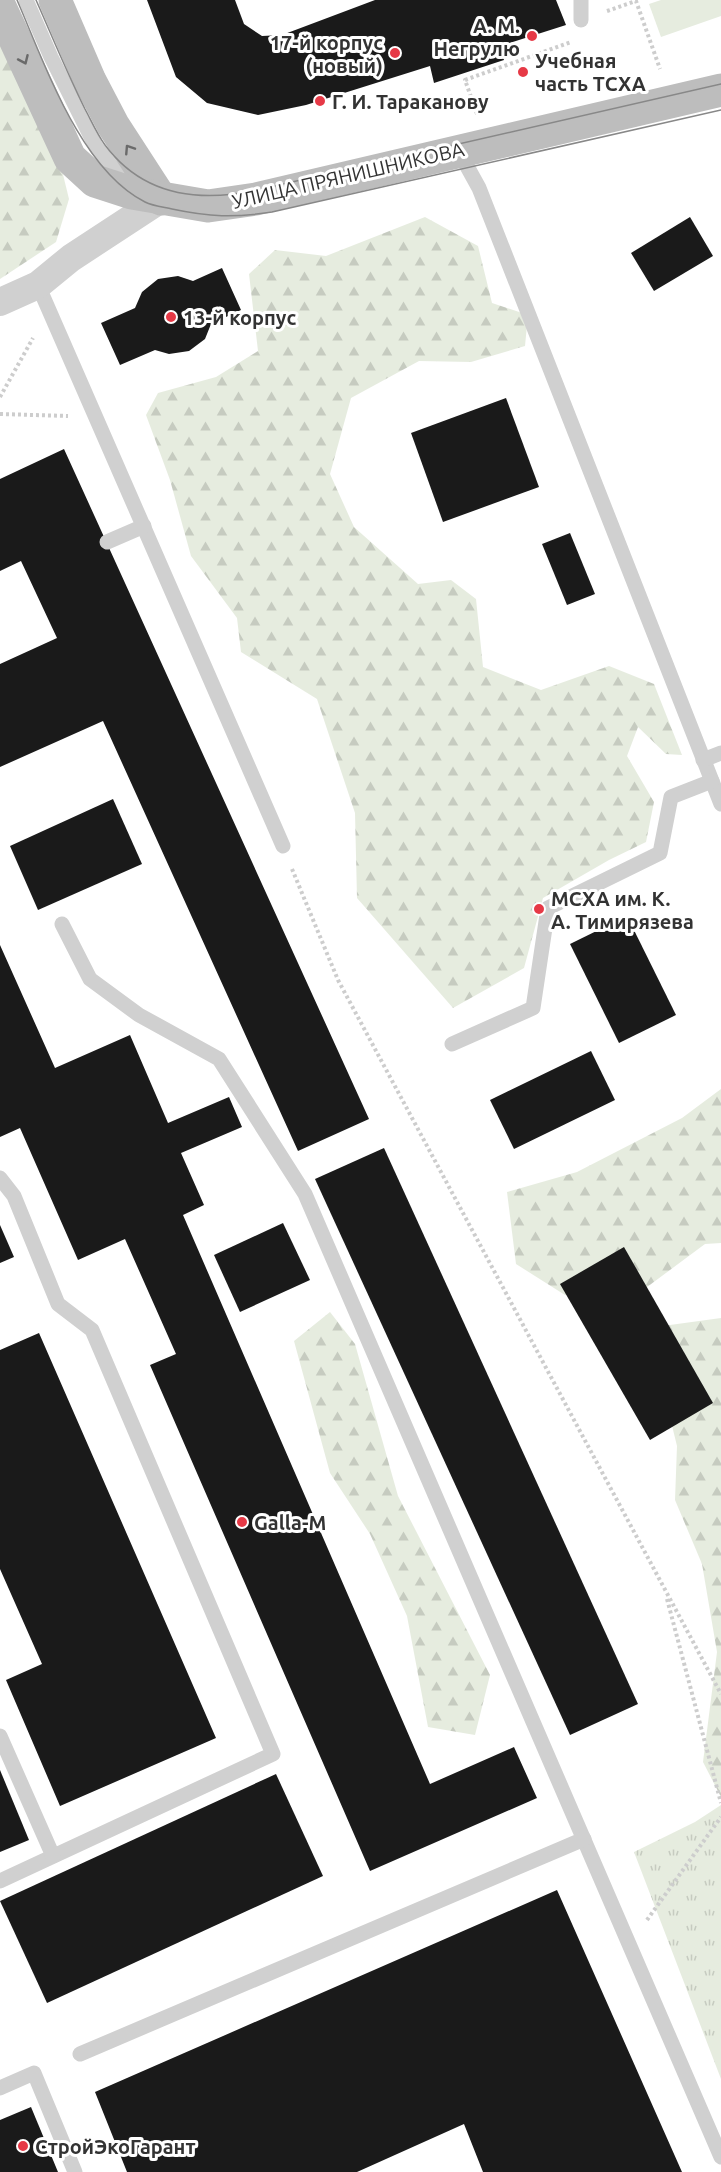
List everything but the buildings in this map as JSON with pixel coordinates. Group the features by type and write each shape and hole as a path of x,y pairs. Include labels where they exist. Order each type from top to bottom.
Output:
{"main road":[{"path":"55,0 90,81 113,125 161,199"},
{"name":"УЛИЦА ПРЯНИШНИКОВА","path":"0,7 70,158 95,181 132,193 208,206 256,199 721,90"}],"street":[{"path":"0,302 44,297 71,258 161,199"}],"lane":[{"path":"26,0 51,57 96,147 129,182 161,199"},
{"path":"581,0 581,20"},
{"path":"458,150 479,188 721,804"},
{"path":"44,297 283,846"},
{"path":"107,542 144,526"},
{"path":"703,760 721,753"},
{"path":"452,1044 534,1008 548,908 660,853 670,797 712,781"},
{"path":"62,924 90,979 139,1015 219,1059 305,1194 721,2157"},
{"path":"0,1178 14,1196 58,1304 92,1330 273,1754 0,1881"},
{"path":"0,1736 53,1856"},
{"path":"80,2054 584,1839"},
{"path":"0,2088 34,2073 75,2172"}],"path":[{"path":"473,102 465,80 574,40 581,20 637,0 663,78"},
{"path":"0,397 44,297"},
{"path":"0,414 76,416"},
{"path":"283,846 338,980 721,1694"},
{"path":"665,1593 721,1803"},
{"path":"630,1945 721,1817"}],"green space":[{"path":"661,0 721,0 721,16 661,37 649,4"},
{"path":"0,14 57,150 69,199 56,242 0,279"},
{"path":"425,217 478,246 492,303 528,315 525,346 471,362 419,361 351,398 330,474 354,527 418,584 451,580 476,599 483,667 541,690 609,666 654,684 682,755 666,754 638,727 627,756 654,802 646,842 609,860 543,898 524,968 453,1008 357,898 355,813 317,699 241,652 237,618 191,556 170,480 146,415 158,393 216,377 258,351 249,274 275,250 326,256"},
{"path":"721,1089 721,1243 705,1244 639,1293 608,1297 565,1295 516,1264 507,1192 577,1172 682,1118"},
{"path":"330,1312 355,1344 398,1496 490,1675 475,1735 428,1727 407,1616 370,1534 330,1473 294,1341"},
{"path":"721,1318 721,1797 703,1762 717,1652 702,1564 675,1500 677,1446 648,1328"},
{"path":"721,1805 721,2079 634,1852 695,1822"}],"tram line":[{"path":"17,0 67,113 102,166 122,186 145,202 198,214 233,216 272,212 721,110"},
{"path":"36,0 78,95 105,145 136,175 173,192 193,195 214,196 257,190 721,84"}],"place":[{"name":"А. М. Негрулю","path":"532,36"},
{"name":"17-й корпус (новый)","path":"395,53"},
{"name":"Учебная часть ТСХА","path":"523,72"},
{"name":"Г. И. Тараканову","path":"320,101"},
{"name":"13-й корпус","path":"171,317"},
{"name":"МСХА им. К. А. Тимирязева","path":"539,909"},
{"name":"Galla-M","path":"242,1522"},
{"name":"СтройЭкоГарант","path":"23,2146"}]}
